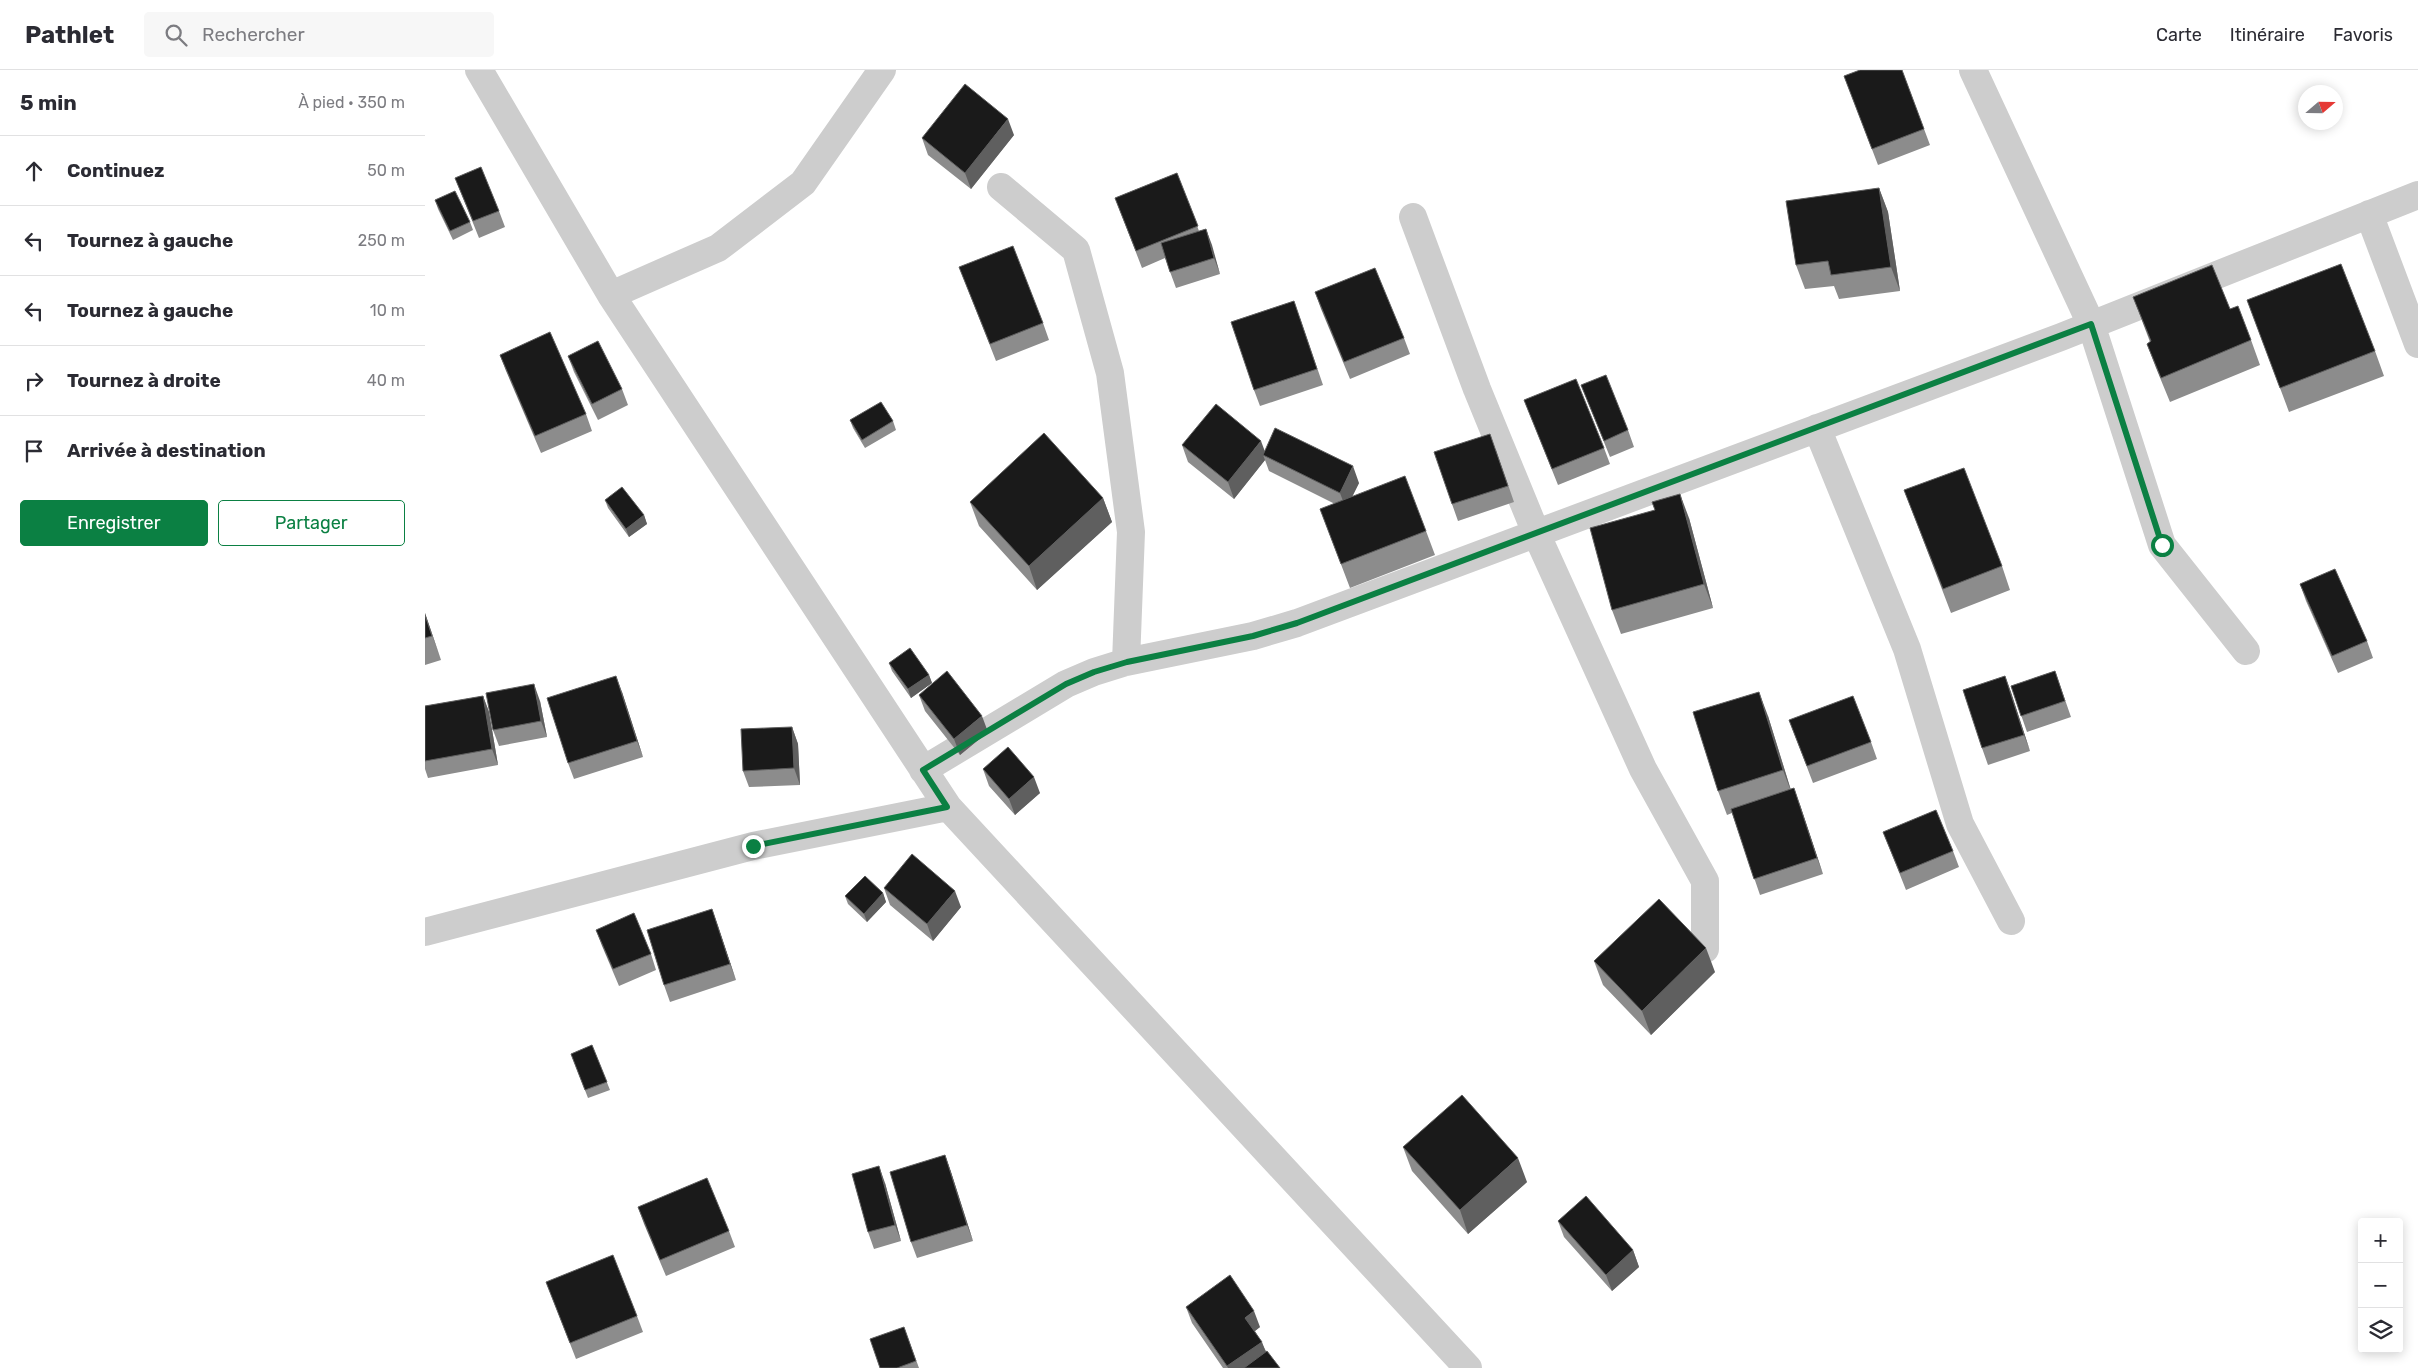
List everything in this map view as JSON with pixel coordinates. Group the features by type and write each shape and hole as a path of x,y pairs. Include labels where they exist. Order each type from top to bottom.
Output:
{"street":[{"path":"479,70 611,295 947,807 1468,1368"},
{"path":"611,295 718,248 803,183 882,70"},
{"path":"1973,70 2091,324 2162,545 2245,651"},
{"path":"1001,187 1076,250 1110,373 1131,532 1127,662"},
{"path":"923,770 1066,684 1127,662 1253,636 1297,623 2091,324 2418,195"},
{"path":"2369,214 2418,344"},
{"path":"1413,217 1477,389 1536,533 1643,769 1705,881 1705,949"},
{"path":"1817,428 1907,649 1960,824 2011,921"},
{"path":"425,932 753,846 947,807"}],"building":[{"path":"1860,70 1902,70 1924,129 1872,149 1844,76"},
{"path":"965,84 1008,119 965,173 922,138"},
{"path":"481,167 499,211 473,221 455,178"},
{"path":"1177,173 1198,226 1136,251 1115,198"},
{"path":"1879,188 1891,267 1831,275 1828,261 1796,265 1786,201"},
{"path":"455,191 470,222 450,231 435,200"},
{"path":"1206,229 1214,258 1170,272 1161,243"},
{"path":"1013,246 1043,323 990,344 959,267"},
{"path":"2341,264 2375,351 2280,388 2247,300"},
{"path":"2212,265 2230,309 2238,306 2251,340 2161,378 2147,344 2151,341 2133,297"},
{"path":"1375,268 1404,338 1344,362 1315,292"},
{"path":"1294,301 1317,369 1254,390 1231,322"},
{"path":"550,332 586,414 535,436 500,355"},
{"path":"598,341 622,389 592,404 568,356"},
{"path":"1606,375 1628,430 1604,441 1581,385"},
{"path":"1576,379 1604,448 1552,469 1524,400"},
{"path":"881,402 893,421 862,440 850,420"},
{"path":"1216,404 1261,441 1228,482 1182,445"},
{"path":"1275,428 1353,466 1340,493 1263,455"},
{"path":"1044,433 1103,498 1029,566 970,502"},
{"path":"1490,434 1508,486 1452,504 1434,452"},
{"path":"1964,468 2002,566 1943,589 1904,490"},
{"path":"1405,476 1426,531 1341,564 1320,509"},
{"path":"622,487 644,515 626,529 605,500"},
{"path":"1680,494 1704,584 1612,610 1590,528 1655,510 1652,502"},
{"path":"2335,569 2367,641 2332,656 2300,584"},
{"path":"425,615 432,636 425,638"},
{"path":"910,648 929,675 908,689 889,663"},
{"path":"947,671 982,716 954,739 919,695"},
{"path":"2055,671 2065,701 2021,716 2011,686"},
{"path":"616,676 637,741 568,763 547,698"},
{"path":"2005,676 2024,735 1982,748 1963,690"},
{"path":"534,684 541,721 493,730 486,693"},
{"path":"1759,692 1783,770 1718,791 1693,712"},
{"path":"483,696 492,749 425,761 425,706"},
{"path":"1853,696 1871,742 1807,766 1789,720"},
{"path":"792,727 794,768 743,771 741,729"},
{"path":"1008,747 1034,777 1009,799 983,769"},
{"path":"1794,788 1817,858 1754,879 1731,809"},
{"path":"1936,810 1953,851 1900,873 1883,832"},
{"path":"912,854 955,891 927,924 884,888"},
{"path":"865,876 883,893 864,914 845,896"},
{"path":"1659,899 1706,948 1642,1011 1594,961"},
{"path":"712,909 730,964 664,985 647,930"},
{"path":"634,913 651,954 613,969 596,930"},
{"path":"592,1045 607,1082 585,1090 571,1054"},
{"path":"1462,1095 1518,1158 1460,1210 1403,1147"},
{"path":"945,1155 967,1225 911,1242 890,1172"},
{"path":"879,1166 895,1225 868,1232 852,1174"},
{"path":"707,1178 729,1231 660,1260 638,1207"},
{"path":"1586,1196 1633,1250 1606,1275 1558,1221"},
{"path":"613,1255 637,1316 570,1343 546,1282"},
{"path":"1230,1275 1254,1311 1245,1318 1262,1342 1227,1366 1186,1307"},
{"path":"904,1327 916,1361 897,1368 880,1368 870,1339"},
{"path":"1267,1351 1280,1368 1244,1368"}],"route":[{"path":"753,846 947,807 923,770 1066,684 1094,672 1127,662 1253,636 1297,623 2061,337 2091,324 2162,545"}]}
